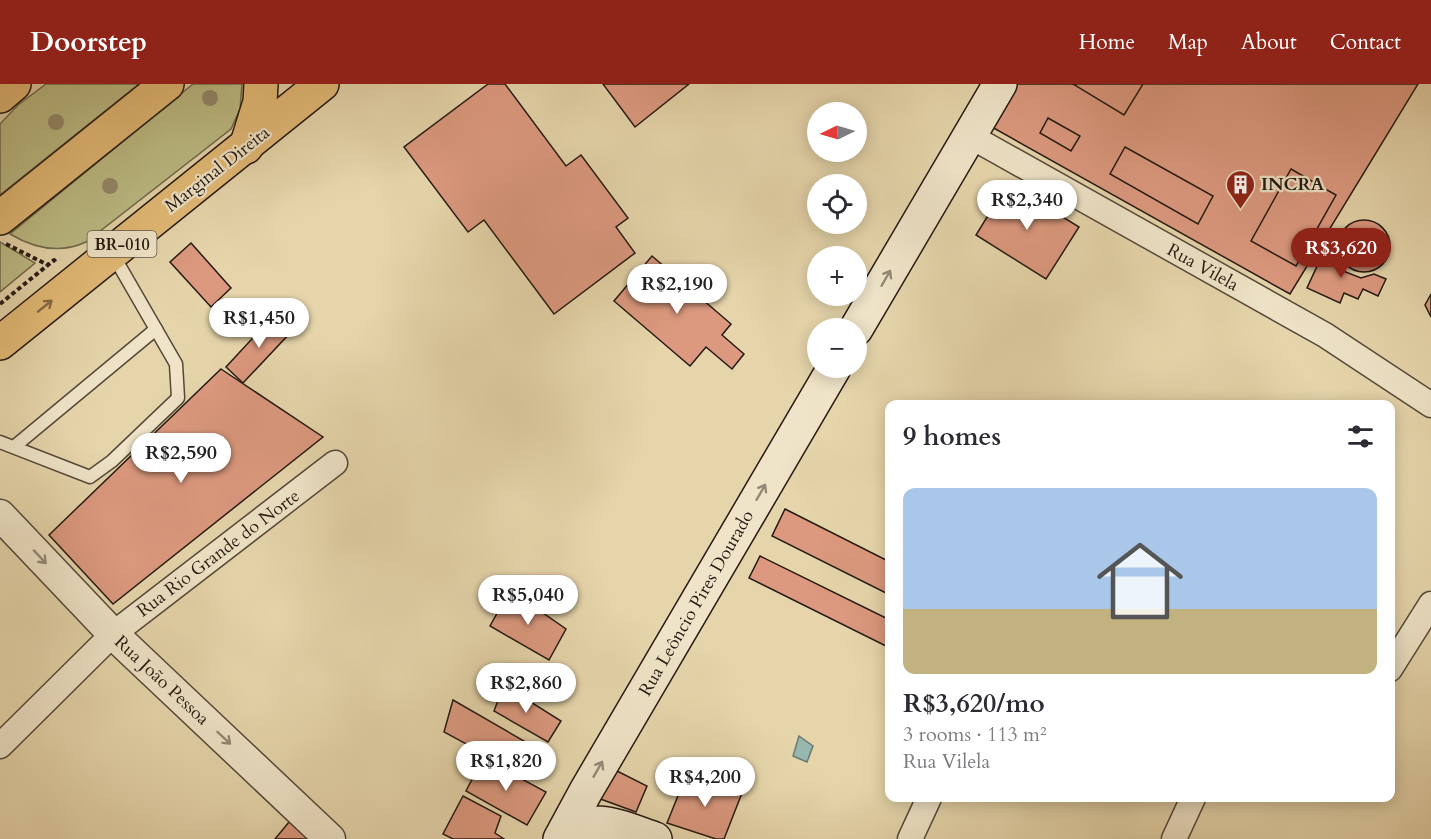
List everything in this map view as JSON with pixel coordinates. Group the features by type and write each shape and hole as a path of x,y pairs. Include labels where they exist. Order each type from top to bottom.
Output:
{"main road":[{"path":"0,218 167,84"},
{"path":"246,147 260,102 261,84"},
{"name":"Marginal Direita","path":"0,343 322,84"},
{"path":"862,318 1000,84"},
{"name":"Rua Leôncio Pires Dourado","path":"562,839 828,378"},
{"path":"562,839 578,825 588,822 620,827 656,839"}],"street":[{"name":"Rua Vilela","path":"970,136 1325,335 1431,405"},
{"name":"Rua Rio Grande do Norte","path":"0,746 112,634 336,463"},
{"name":"Rua João Pessoa","path":"0,515 112,634 330,839"},
{"path":"1395,661 1431,604"},
{"path":"910,839 927,802"},
{"path":"1174,839 1191,802"}],"lane":[{"path":"0,442 90,477 112,461 178,398 176,364 111,252"},
{"path":"15,446 156,329"}],"path":[{"path":"0,240 48,265"},
{"path":"0,304 54,260"}],"shaded area":[{"path":"46,84 139,84 0,195 0,124 18,105"},
{"path":"193,84 242,84 240,109 231,129 86,242 57,249 38,246 10,234"},
{"path":"0,242 35,263 0,292"}],"water":[{"path":"799,736 813,746 807,762 793,756"}],"building":[{"path":"488,84 505,84 566,166 581,155 628,218 616,227 635,253 554,314 484,220 468,232 404,147"},
{"path":"603,84 689,84 635,127"},
{"name":"INCRA","path":"1016,84 1418,84 1290,294 990,126"},
{"path":"1073,84 1143,84 1124,115"},
{"path":"1048,118 1080,136 1071,151 1040,133"},
{"path":"1125,147 1213,196 1198,224 1110,174"},
{"path":"1291,169 1336,195 1296,266 1251,241"},
{"path":"1008,183 1079,227 1046,279 976,235"},
{"path":"1364,220 1374,222 1382,228 1388,236 1390,246 1388,256 1382,264 1374,270 1364,272 1354,270 1346,264 1340,256 1338,246 1340,236 1346,228 1354,222"},
{"path":"1330,238 1335,241 1336,256 1343,271 1361,278 1374,274 1386,279 1378,296 1363,289 1358,299 1344,293 1340,303 1307,288"},
{"path":"191,243 231,288 211,307 170,262"},
{"path":"652,256 731,324 722,335 744,354 732,369 706,347 690,366 614,301"},
{"path":"1431,294 1431,317 1425,305"},
{"path":"274,315 292,331 243,383 226,367"},
{"path":"221,369 323,437 113,604 49,535"},
{"path":"785,509 885,559 885,592 772,536"},
{"path":"760,556 885,618 885,646 749,578"},
{"path":"510,590 566,629 549,660 490,626"},
{"path":"504,685 561,721 548,742 494,711"},
{"path":"453,700 543,752 529,778 444,732"},
{"path":"483,758 546,792 527,825 466,791"},
{"path":"613,769 647,786 636,812 595,797"},
{"path":"686,776 742,793 724,839 716,839 667,823"},
{"path":"463,796 501,816 495,833 504,839 453,839 443,834"},
{"path":"289,822 310,839 275,839"}],"place":[{"name":"INCRA","path":"1240,210"}]}
